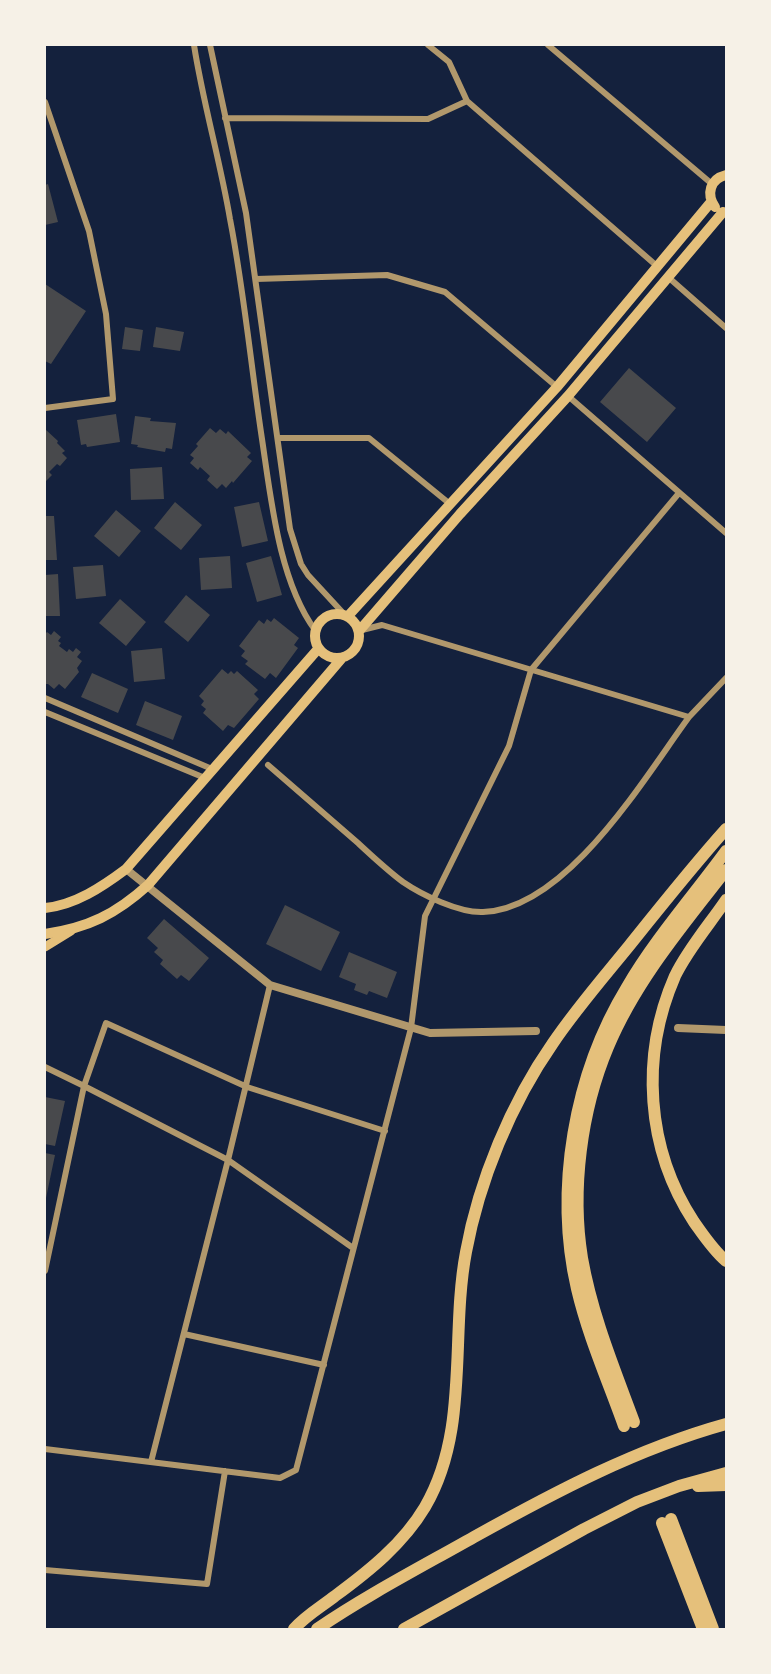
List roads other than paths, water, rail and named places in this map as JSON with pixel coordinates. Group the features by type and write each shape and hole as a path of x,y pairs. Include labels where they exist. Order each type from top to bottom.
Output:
{"highway":[{"path":"294,1629 374,1566 395,1546 424,1508 438,1482 452,1432 456,1395 458,1318 466,1253 478,1200 500,1144 526,1088 552,1044 689,871 726,829"},
{"path":"726,851 641,965 613,1011 592,1060 577,1120 572,1150 568,1208 572,1263 592,1340 629,1424 600,1330 582,1257 579,1191 585,1132 600,1072 608,1048 624,1015 653,967 726,870"},
{"path":"726,900 676,974 666,1000 656,1039 652,1089 657,1130 666,1169 678,1196 692,1218 706,1239 726,1261"},
{"path":"317,1629 393,1582 589,1476 643,1451 726,1424"},
{"path":"404,1629 584,1528 637,1502 679,1486 726,1473"},
{"path":"679,1486 726,1485"},
{"path":"703,1629 667,1521 713,1629"}],"main road":[{"path":"358,631 460,514 568,396 724,212 715,207 710,196 712,184 726,175"},
{"path":"346,615 557,387 711,202"},
{"path":"45,934 75,928 105,917 148,885 342,658 354,650 359,638 355,622 346,615 338,613 321,619 315,630 315,640 318,649 329,657 342,658"},
{"path":"45,908 67,904 104,886 126,869 318,649"},
{"path":"45,947 75,928"}],"street":[{"path":"194,45 230,219 268,484 294,594 315,630"},
{"path":"210,45 246,213 290,529 301,564 308,575 346,615"},
{"path":"428,45 449,62 467,101 658,267"},
{"path":"548,45 712,184"},
{"path":"225,118 428,119 467,101"},
{"path":"45,102 89,231 106,314 113,399 45,408"},
{"path":"256,279 387,275 445,292 557,387"},
{"path":"668,277 726,328"},
{"path":"568,396 726,533"},
{"path":"278,438 369,438 450,504"},
{"path":"45,1449 280,1478 296,1470 411,1028 425,916 509,746 531,670 679,493"},
{"path":"358,631 382,625 689,717"},
{"path":"268,765 403,882 434,900 482,913 502,909 524,900 550,885 576,863 607,828 689,717 726,678"},
{"path":"45,698 209,773"},
{"path":"45,712 209,773"},
{"path":"126,869 270,985 430,1033 536,1031"},
{"path":"151,1462 247,1087 270,985"},
{"path":"45,1271 84,1086 106,1023 247,1087 385,1131"},
{"path":"678,1028 726,1030"},
{"path":"45,1067 228,1160 353,1248"},
{"path":"183,1334 324,1365"},
{"path":"45,1570 207,1584 225,1471"}]}
